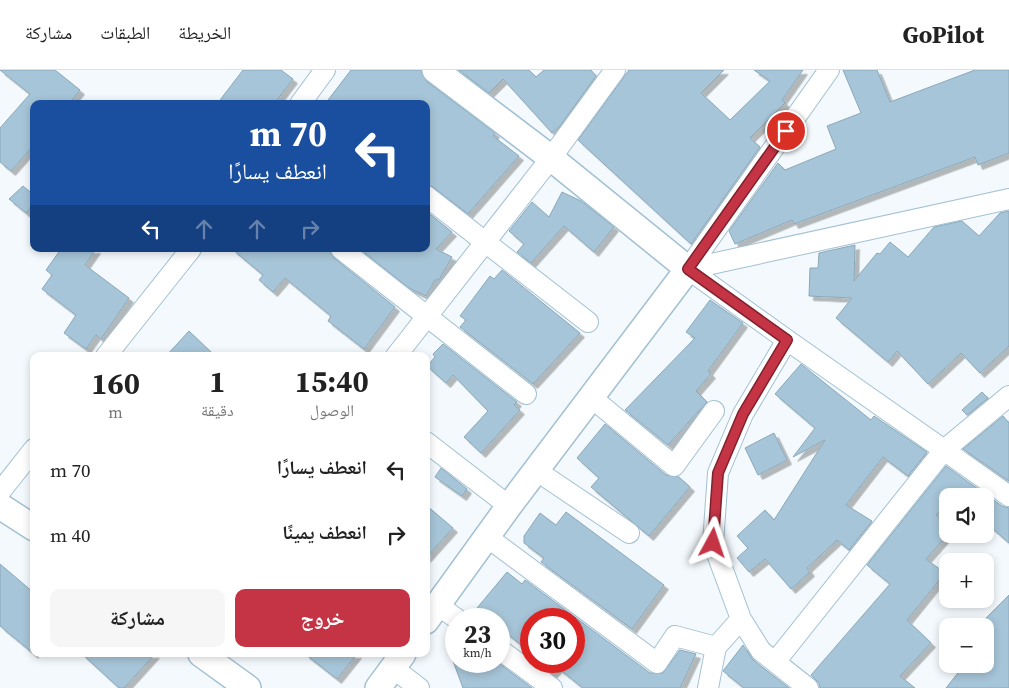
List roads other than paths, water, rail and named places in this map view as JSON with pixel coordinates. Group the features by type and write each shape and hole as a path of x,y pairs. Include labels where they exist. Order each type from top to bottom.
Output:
{"street":[{"path":"305,100 324,70"},
{"path":"435,70 551,158 688,269 1009,496"},
{"path":"399,352 484,241 551,158 615,70"},
{"path":"441,615 487,537 509,506 688,269 829,70"},
{"path":"430,199 588,322"},
{"path":"688,269 1009,199"},
{"path":"109,352 188,252"},
{"path":"345,252 526,394"},
{"path":"787,340 743,414 718,473 713,543 741,619 761,651 808,688"},
{"path":"775,662 944,450 1009,396"},
{"path":"592,398 674,466 714,412"},
{"path":"430,445 509,506"},
{"path":"0,492 30,454"},
{"path":"536,471 629,533"},
{"path":"0,506 30,525"},
{"path":"487,537 657,663 675,636 716,647"},
{"path":"708,688 716,647 741,619"},
{"path":"205,657 248,688"},
{"path":"510,657 552,688"},
{"path":"378,688 398,661 419,688"}]}
